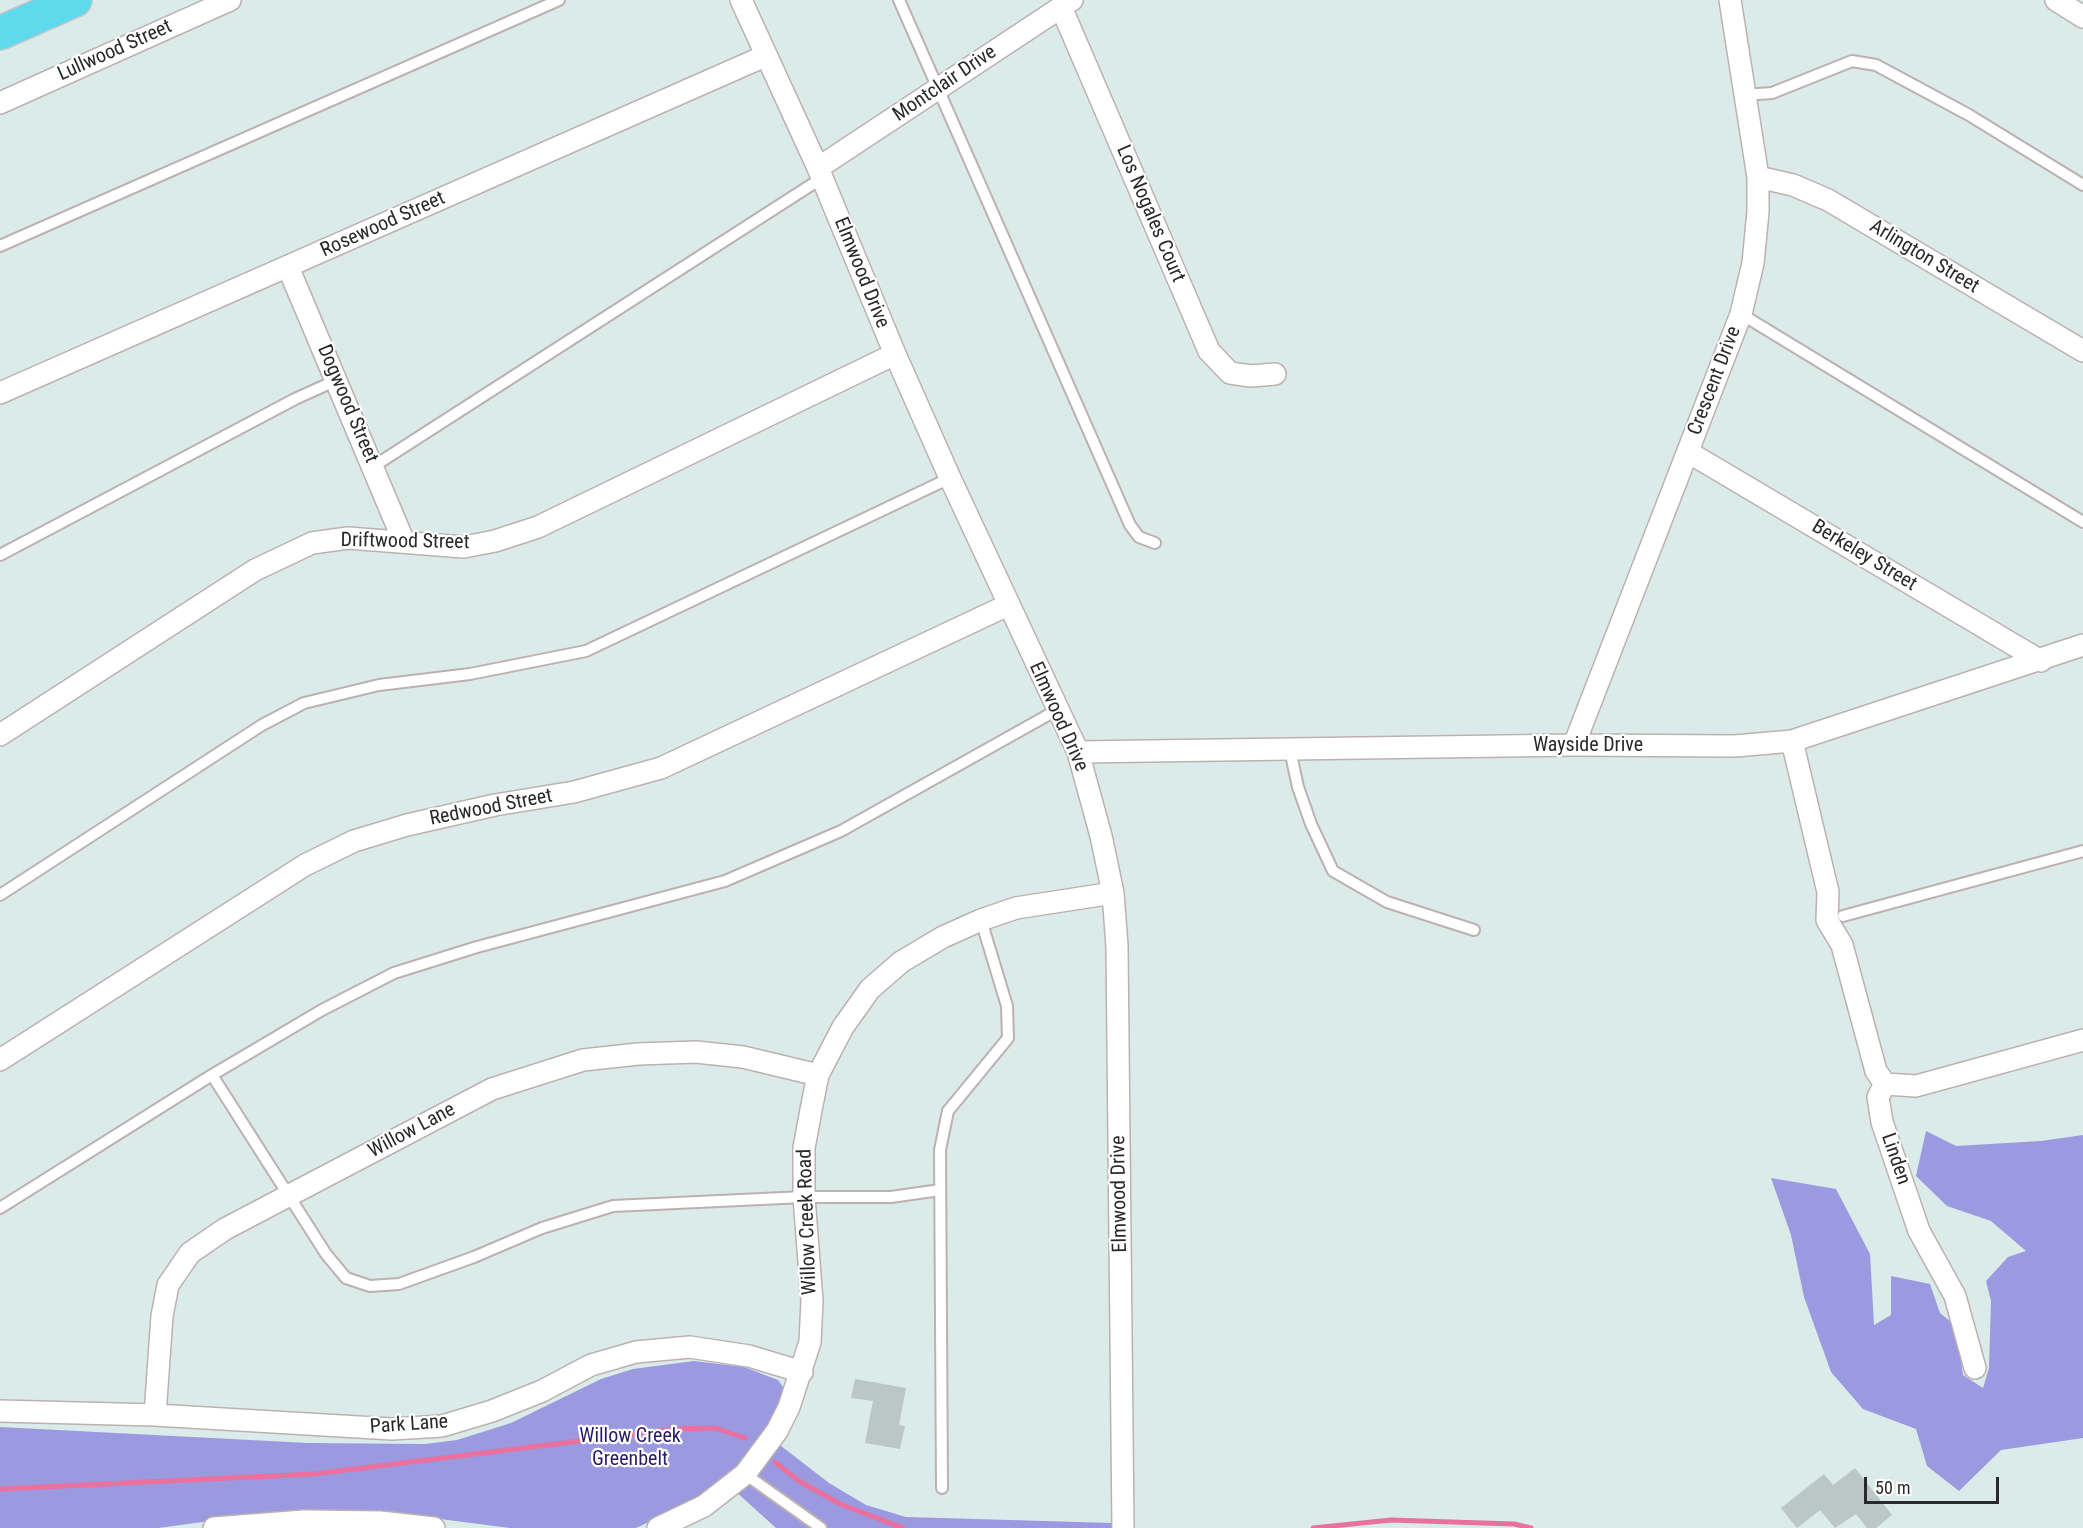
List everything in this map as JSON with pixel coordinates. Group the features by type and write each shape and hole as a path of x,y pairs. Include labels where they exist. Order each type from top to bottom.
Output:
{"main road":[{"path":"0,33 75,0"}],"street":[{"name":"Lullwood Street","path":"0,103 230,0"},
{"name":"Elmwood Drive","path":"741,0 820,173 895,354 950,478 1077,752 1101,836 1113,893 1117,946 1123,1528"},
{"name":"Crescent Drive","path":"1574,745 1741,314 1753,263 1758,212 1758,177 1730,0"},
{"path":"2056,0 2083,17"},
{"name":"Montclair Drive","path":"820,173 937,89 1066,3"},
{"name":"Los Nogales Court","path":"1066,3 1209,351 1230,373 1251,376 1275,374"},
{"name":"Rosewood Street","path":"0,393 765,56"},
{"name":"Arlington Street","path":"1758,177 1793,185 1828,200 2083,351"},
{"name":"Dogwood Street","path":"288,267 374,466 404,542"},
{"name":"Driftwood Street","path":"0,735 255,570 312,543 348,538 464,547 495,541 537,527 895,354"},
{"name":"Berkeley Street","path":"1688,452 2041,661"},
{"name":"Redwood Street","path":"0,1060 305,865 354,841 407,825 495,805 574,792 661,768 1008,605"},
{"name":"Wayside Drive","path":"1077,752 1574,745 1735,746 1792,741 2041,661 2083,645"},
{"path":"1792,741 1828,892 1827,920 1842,945 1876,1071 1885,1084 1916,1086 2083,1040"},
{"path":"1828,892 1843,916 1842,945"},
{"name":"Willow Creek Road","path":"658,1528 704,1506 745,1474 777,1431 802,1372 810,1342 812,1301 804,1197 804,1148 818,1075 843,1026 870,989 901,962 943,938 981,920 1016,908 1113,893"},
{"name":"Willow Lane","path":"155,1415 162,1316 168,1285 190,1253 225,1229 492,1089 583,1060 696,1052 743,1057 818,1075"},
{"name":"Linden","path":"1885,1084 1878,1097 1882,1122 1919,1231 1955,1296 1974,1368"},
{"name":"Park Lane","path":"0,1411 155,1415 343,1428 392,1429 442,1426 492,1411 591,1365 636,1352 690,1347 749,1356 802,1372"},
{"path":"214,1528 304,1521 380,1521 434,1528"}],"lane":[{"path":"0,246 559,0"},
{"path":"899,0 1130,525 1139,537 1155,543"},
{"path":"1744,95 1772,93 1852,61 1876,65 1969,115 2083,185"},
{"path":"374,466 820,173"},
{"path":"1741,314 2083,522"},
{"path":"0,555 295,399 337,380"},
{"path":"0,895 262,725 304,703 380,685 470,674 586,651 950,478"},
{"path":"0,1208 212,1075 322,1010 393,974 477,947 725,880 841,831 1057,710"},
{"path":"1290,750 1298,787 1311,824 1333,871 1387,902 1474,930"},
{"path":"1843,916 2083,851"},
{"path":"942,1488 939,1150 948,1111 1008,1038 1007,1006 981,920"},
{"path":"212,1075 326,1254 346,1278 370,1286 399,1284 474,1257 542,1228 613,1206 804,1197 891,1197 940,1190"},
{"path":"745,1474 821,1528"}],"green space":[{"path":"1926,1131 1956,1146 2041,1141 2083,1135 2083,1438 2001,1450 1959,1491 1927,1466 1916,1429 1863,1409 1831,1372 1804,1297 1791,1235 1771,1178 1836,1189 1870,1254 1874,1325 1891,1315 1891,1276 1930,1284 1940,1313 1956,1326 1963,1375 1983,1388 1989,1368 1991,1301 1986,1281 2008,1257 2026,1251 1991,1221 1947,1206 1916,1176"},
{"name":"Willow Creek Greenbelt","path":"694,1361 744,1367 778,1380 783,1387 782,1402 763,1432 829,1483 866,1505 906,1517 1113,1523 1113,1528 776,1528 723,1480 683,1506 636,1528 510,1528 409,1515 247,1516 158,1528 0,1528 0,1427 308,1443 425,1444 457,1440 511,1423 601,1379 633,1369"}],"building":[{"path":"855,1379 906,1388 899,1425 905,1426 900,1449 865,1443 873,1401 851,1398"},
{"path":"1855,1468 1892,1515 1876,1528 1867,1528 1856,1514 1835,1528 1820,1510 1797,1528 1781,1508 1824,1474 1833,1485"}],"waterway":[{"path":"0,1489 314,1474 676,1429 715,1428 745,1438"},
{"path":"775,1462 799,1481 840,1504 903,1528"},
{"path":"1313,1528 1391,1520 1514,1524 1531,1528"}]}
